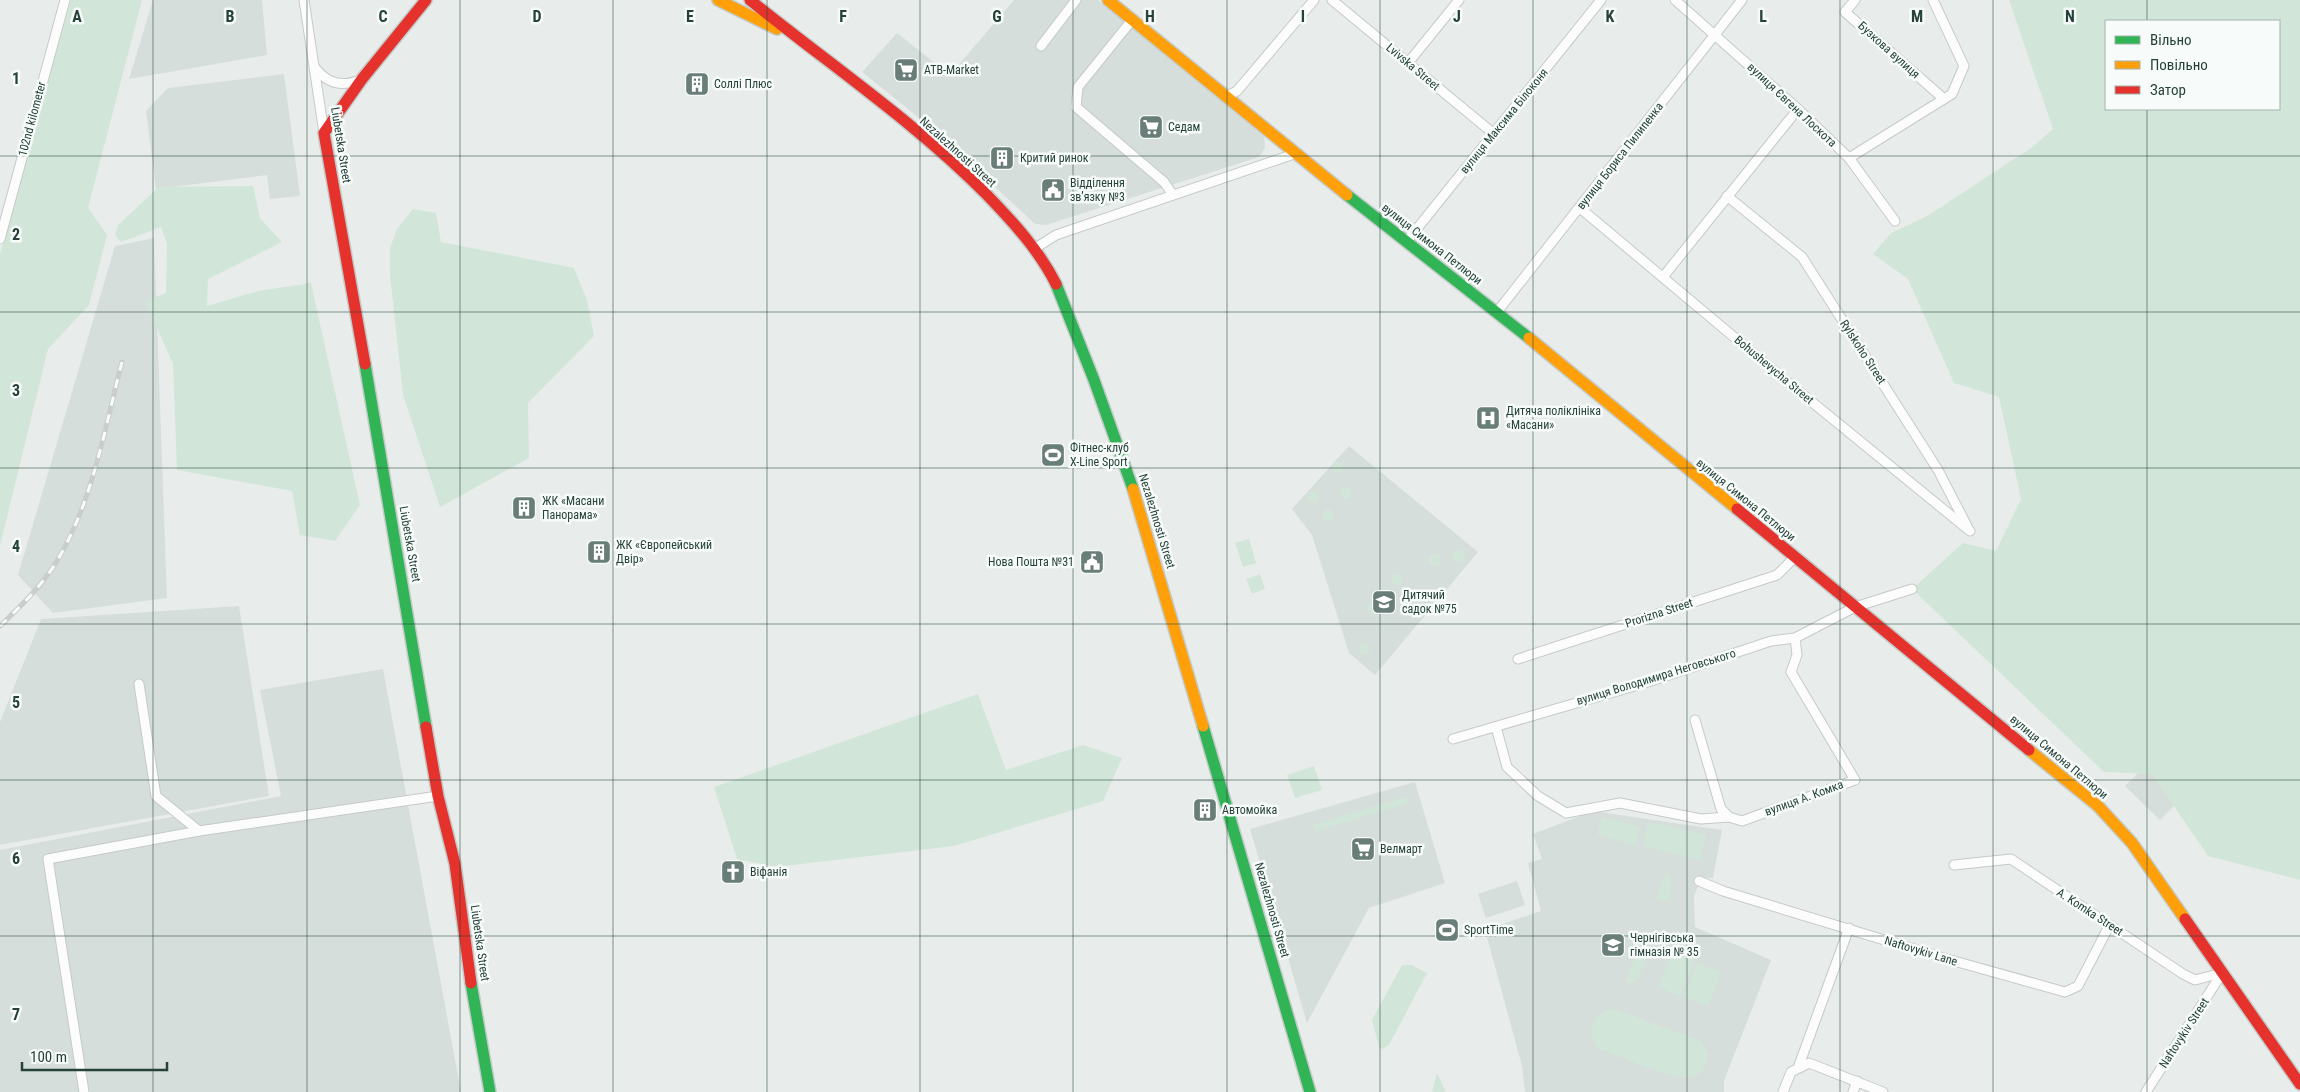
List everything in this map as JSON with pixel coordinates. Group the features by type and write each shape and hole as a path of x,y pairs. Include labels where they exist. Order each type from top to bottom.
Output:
{"street":[{"name":"102nd kilometer","path":"0,239 65,0"},
{"name":"Liubetska Street","path":"304,0 316,68 324,133 398,549 438,796 455,864 473,997 490,1092"},
{"path":"324,133 362,79 426,0"},
{"name":"Nezalezhnosti Street","path":"718,0 793,36"},
{"name":"Nezalezhnosti Street","path":"750,0 793,36 846,74 976,184 1034,249 1060,293 1105,405 1134,492 1310,1092"},
{"path":"1041,46 1076,0"},
{"name":"вулиця Симона Петлюри","path":"1108,0 1496,312 2098,806 2132,843 2300,1084"},
{"path":"1227,96 1236,91 1314,0"},
{"name":"Lvivska Street","path":"1332,0 1494,134"},
{"path":"1408,63 1459,0"},
{"name":"вулиця Максима Білоконя","path":"1407,241 1601,0"},
{"name":"вулиця Євгена Лоскота","path":"1675,0 1715,34 1850,158 1895,221"},
{"name":"вулиця Бориса Пилипенка","path":"1496,312 1580,208 1742,0"},
{"name":"Бузкова вулиця","path":"1855,0 1846,12 1944,99"},
{"path":"1850,158 1952,94 1964,66 1934,0"},
{"path":"1132,20 1078,86 1076,107 1164,182 1173,195"},
{"path":"316,68 323,77 340,84 351,84 362,79"},
{"path":"1663,277 1798,110"},
{"path":"1034,249 1056,235 1297,153"},
{"name":"Rylskoho Street","path":"1728,196 1802,257 1938,470 1970,531"},
{"name":"Bohushevycha Street","path":"1580,208 1970,531"},
{"name":"Prorizna Street","path":"1518,659 1777,575 1795,557"},
{"name":"вулиця Володимира Неговського","path":"1453,739 1648,682 1771,641 1795,638 1855,607 1912,589"},
{"name":"вулиця А. Комка","path":"1729,817 1742,821 1855,780 1792,672 1798,654 1795,638"},
{"path":"139,684 156,796 199,831"},
{"path":"1695,720 1721,809 1729,817"},
{"path":"1496,727 1507,767 1538,796 1566,813 1620,803 1701,819 1729,817"},
{"path":"84,1092 48,858 199,831 438,796"},
{"name":"A. Komka Street","path":"1954,865 2011,859 2183,974 2195,980 2222,973"},
{"name":"Naftovykiv Lane","path":"1699,881 1723,891 1849,928 1947,960 2065,992 2078,986 2109,926"},
{"path":"1798,1068 1849,928"},
{"name":"Naftovykiv Street","path":"2146,1092 2222,973"},
{"path":"1783,1092 1791,1072 1809,1063 1883,1092"},
{"path":"1853,1092 1857,1081"}],"shaded area":[{"path":"153,0 262,0 267,55 129,79"},
{"path":"1014,0 1098,0 1264,135 1265,148 1259,157 1046,225 1035,224 978,171 959,150 862,72 897,33 950,75"},
{"path":"284,74 300,196 270,199 267,175 156,189 146,111 168,88"},
{"path":"154,238 167,598 53,613 18,575 115,246"},
{"name":"Дитячий садок №75","path":"1349,446 1478,552 1375,675 1349,653 1312,535 1292,509"},
{"path":"239,606 269,796 0,845 0,722 41,619"},
{"path":"383,669 461,1092 0,1092 0,850 281,796 260,690"},
{"path":"2154,757 2189,791 2160,820 2125,786"},
{"path":"1415,782 1445,883 1369,908 1307,1023 1250,829"},
{"name":"Чернігівська гімназія № 35","path":"1593,811 1722,830 1713,878 1701,878 1694,896 1695,927 1771,960 1724,1081 1724,1092 1525,1092 1522,1066 1485,930 1541,911 1528,863 1542,859 1533,834"},
{"path":"1517,881 1525,905 1486,918 1478,894"}],"green space":[{"path":"71,0 142,0 88,208 107,235 89,305 48,349 0,546 0,255"},
{"path":"2009,0 2300,0 2300,880 2208,856 2152,774 2104,772 1912,589 1963,543 1996,551 2021,499 1999,397 1954,383 1908,279 1873,254 1891,233 1927,216 2031,148 2053,129"},
{"path":"253,186 260,218 282,242 208,279 207,306 258,291 311,283 360,505 335,541 300,535 292,491 177,470 173,364 145,301 166,293 167,244 161,227 121,242 115,235 118,225 159,187"},
{"path":"413,209 436,213 441,242 574,268 587,300 594,336 528,403 529,458 440,507 403,395 390,275 390,248 397,229"},
{"path":"1338,461 1344,467 1338,473 1332,467"},
{"path":"1346,487 1352,493 1346,499 1340,493"},
{"path":"1313,491 1319,497 1313,503 1307,497"},
{"path":"1328,509 1334,515 1328,521 1322,515"},
{"path":"1249,539 1256,563 1243,567 1235,543"},
{"path":"1457,550 1461,550 1465,556 1461,562 1457,562 1453,558 1453,554"},
{"path":"1435,554 1441,560 1435,566 1429,560"},
{"path":"1397,573 1403,579 1397,585 1391,579"},
{"path":"1260,574 1265,589 1252,594 1246,579"},
{"path":"1372,601 1381,609 1375,616 1366,607"},
{"path":"1364,643 1370,649 1364,655 1358,649"},
{"path":"978,694 1006,770 1083,745 1122,758 1103,801 954,846 776,867 737,859 714,787"},
{"path":"1314,766 1322,790 1295,798 1287,775"},
{"path":"1404,797 1409,803 1316,831 1313,825"},
{"path":"1602,817 1640,827 1635,846 1597,834"},
{"path":"1648,822 1706,835 1700,860 1643,846"},
{"path":"1666,873 1671,880 1671,890 1667,902 1656,898"},
{"path":"1674,947 1696,956 1681,996 1659,987"},
{"path":"1638,949 1649,953 1637,980 1630,983 1626,982"},
{"path":"1697,963 1721,972 1708,1006 1684,997"},
{"path":"1402,965 1412,965 1427,973 1389,1045 1382,1049 1379,1047 1372,1020"},
{"path":"1614,1009 1701,1041 1708,1055 1705,1066 1692,1077 1673,1076 1599,1049 1594,1043 1592,1036 1593,1024 1600,1014"},
{"path":"1437,1073 1446,1092 1432,1092"}],"railway":[{"path":"0,626 48,574 61,554 72,531 98,460 122,362"}],"traffic: fast":[{"path":"1347,195 1529,338"},
{"path":"1056,284 1094,380 1133,489"},
{"path":"365,364 426,727"},
{"path":"1203,726 1310,1092"},
{"path":"471,983 490,1092"}],"traffic: slow":[{"path":"718,0 777,29"},
{"path":"1108,0 1347,195"},
{"path":"1529,338 1737,509"},
{"path":"1133,489 1203,726"},
{"path":"2029,750 2098,806 2132,843 2185,919"}],"traffic: jam":[{"path":"365,364 324,133 362,79 426,0"},
{"path":"750,0 901,118 959,168 1016,226 1042,260 1056,284"},
{"path":"1737,509 2029,750"},
{"path":"426,727 438,796 455,864 471,983"},
{"path":"2185,919 2300,1084"}],"place":[{"name":"ATB-Market","path":"906,70"},
{"name":"Соллі Плюс","path":"697,84"},
{"name":"Седам","path":"1151,127"},
{"name":"Критий ринок","path":"1002,158"},
{"name":"Відділення зв’язку №3","path":"1053,190"},
{"name":"Дитяча поліклініка «Масани»","path":"1488,418"},
{"name":"Фітнес-клуб X-Line Sport","path":"1053,455"},
{"name":"ЖК «Масани Панорама»","path":"524,508"},
{"name":"ЖК «Європейський Двір»","path":"599,552"},
{"name":"Нова Пошта №31","path":"1092,562"},
{"name":"Дитячий садок №75","path":"1384,602"},
{"name":"Автомойка","path":"1205,810"},
{"name":"Велмарт","path":"1363,849"},
{"name":"Віфанія","path":"733,872"},
{"name":"SportTime","path":"1447,930"},
{"name":"Чернігівська гімназія № 35","path":"1613,945"}]}
